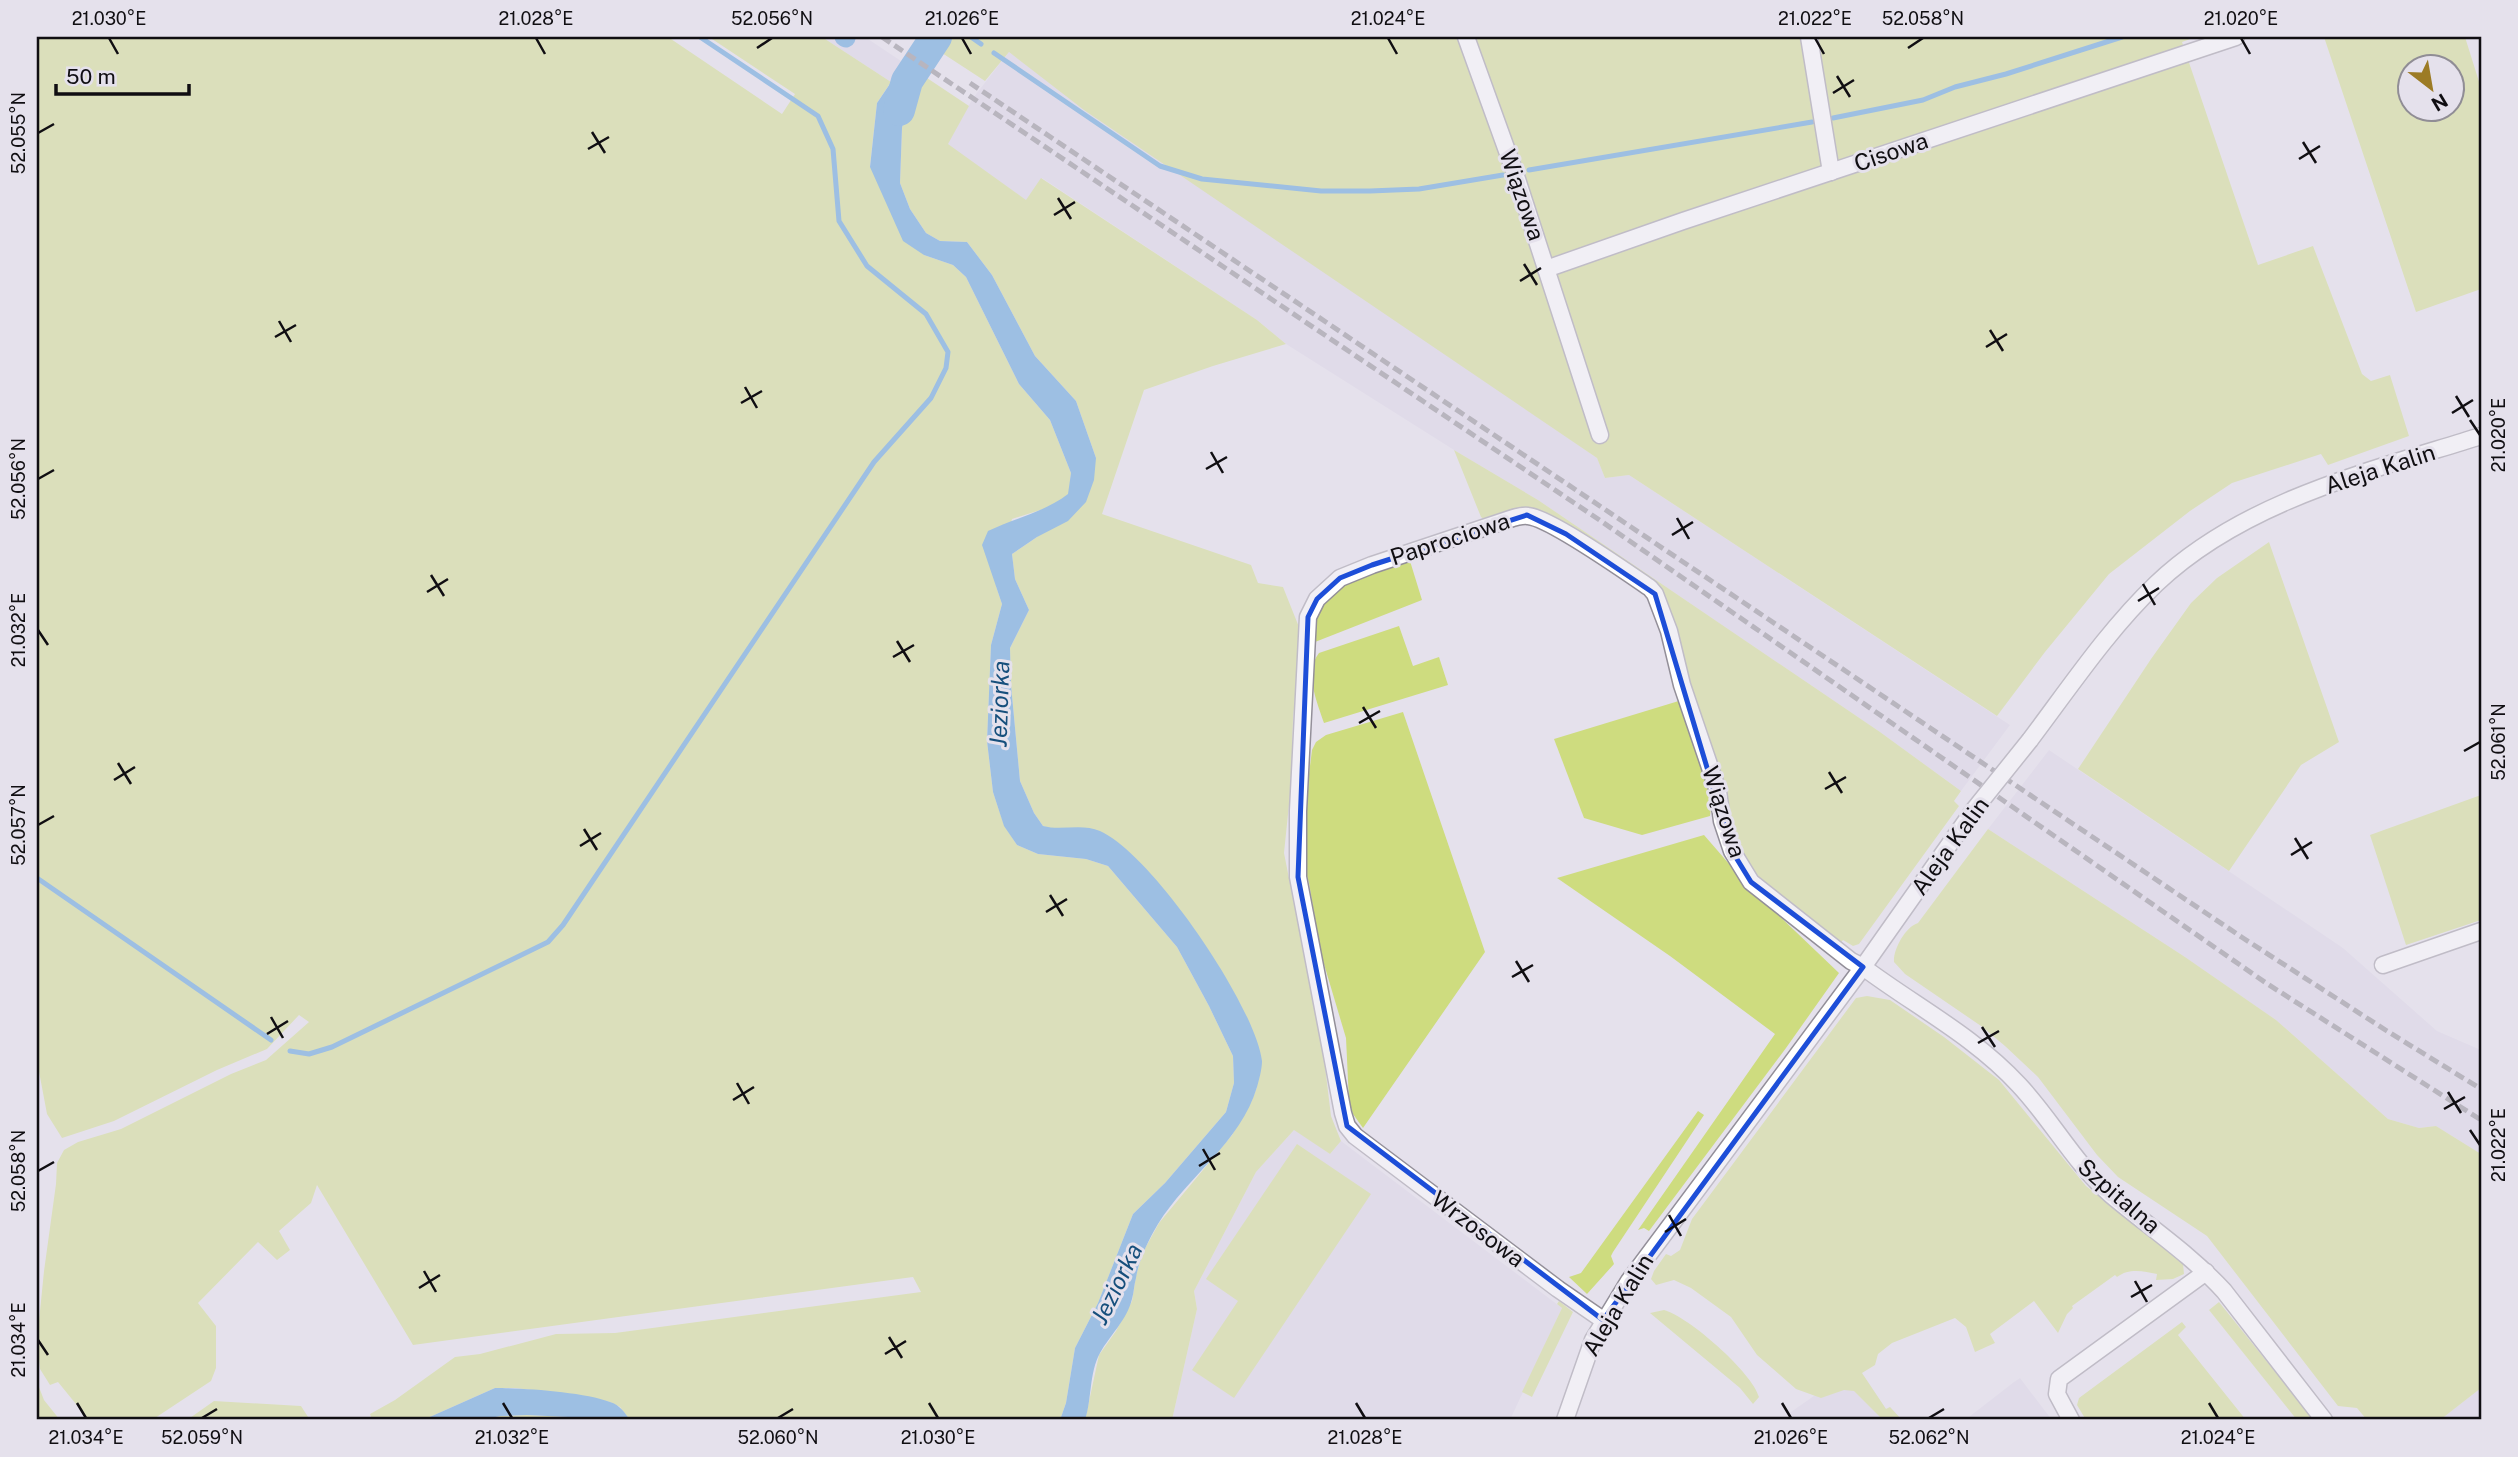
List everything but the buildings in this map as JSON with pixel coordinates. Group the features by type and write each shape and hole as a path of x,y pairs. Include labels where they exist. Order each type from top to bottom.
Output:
{"street":[{"name":"Wiązowa","path":"1466,37 1515,173 1600,435"},
{"path":"1809,37 1831,172"},
{"name":"Cisowa","path":"1546,269 2236,37"},
{"name":"Aleja Kalin","path":"1565,1420 1583,1362 1604,1320 1648,1253 1863,967 1973,811 2136,604 2190,555 2277,503 2481,436"},
{"name":"Paprociowa","path":"1355,1136 1343,1113 1298,877 1298,811 1308,617 1317,599 1340,578 1372,565 1527,515 1566,534 1650,588 1659,605"},
{"name":"Wiązowa","path":"1659,605 1718,791 1722,821 1732,851 1751,882 1843,956 1863,967"},
{"path":"2383,965 2481,931"},
{"name":"Szpitalna","path":"1863,967 1994,1060 2020,1086 2068,1149 2094,1177 2206,1272 2324,1420"},
{"name":"Wrzosowa","path":"1355,1136 1573,1300 1604,1320"},
{"path":"2071,1420 2057,1394 2065,1374 2206,1272"}],"highlighted area":[{"path":"1527,515 1566,534 1655,594 1732,851 1751,882 1863,967 1603,1320 1347,1126 1298,877 1308,617 1317,599 1340,578 1372,565"}],"shaded area":[{"path":"822,37 865,37 904,63 891,82"},
{"path":"1009,52 1597,458 1605,478 1629,475 2010,725 1961,791 1880,732 1538,500 1286,344 1257,320 1042,178 1027,201 947,144 973,98"},
{"path":"2049,750 2343,948 2437,1031 2481,1050 2481,1154 2436,1126 2419,1128 2388,1119 2276,1020 2185,957 1988,829"},
{"path":"1295,1129 1330,1154 1341,1141 1562,1308 1510,1420 1172,1420 1197,1309 1194,1291 1256,1172"},
{"path":"1857,1366 1886,1409 1890,1407 1902,1420 1792,1420 1788,1414"},
{"path":"2020,1378 2052,1420 1965,1420 2014,1382"},
{"path":"2481,1388 2481,1420 2440,1420"}],"green space":[{"path":"37,37 668,37 782,114 795,94 709,37 822,37 891,82 877,103 870,166 924,255 953,265 966,277 1019,384 1050,420 1071,473 1069,494 1053,506 1012,519 996,586 1002,604 991,645 987,741 993,792 1004,825 1017,845 1038,854 1086,859 1108,866 1177,947 1233,1056 1234,1083 1226,1112 1165,1183 1133,1214 1098,1303 1075,1348 1066,1403 1060,1420 630,1420 620,1407 610,1402 575,1395 495,1388 423,1420 372,1420 370,1414 395,1400 455,1357 480,1354 556,1334 615,1333 921,1292 913,1277 413,1345 317,1185 311,1203 279,1231 290,1250 277,1260 258,1242 198,1303 216,1326 216,1368 211,1381 152,1420 89,1420 58,1382 50,1385 40,1369 37,1341 57,1163 64,1150 78,1142 121,1129 231,1074 266,1060 309,1022 299,1015 267,1049 217,1070 114,1121 62,1138 47,1114 37,1061"},
{"path":"953,37 2196,37 2182,42 2258,265 2313,246 2362,374 2371,381 2390,375 2409,436 2328,465 2321,454 2232,483 2190,511 2109,574 1997,716 1629,475 1605,478 1597,458 1084,110 1009,52 985,81 942,53"},
{"path":"2324,37 2465,37 2481,88 2481,289 2416,312"},
{"path":"927,78 969,106 948,144 1026,200 1041,178 1257,320 1286,344 1144,390 1102,514 1251,565 1258,583 1283,587 1299,627 1300,649 1293,718 1291,785 1284,853 1323,1050 1331,1116 1341,1141 1330,1154 1294,1130 1256,1172 1194,1291 1197,1309 1172,1420 1085,1420 1099,1355 1132,1301 1143,1252 1159,1223 1232,1135 1252,1100 1257,1087 1253,1033 1078,828 1056,830 1043,826 1020,781 1010,648 1029,610 1015,579 1012,554 1037,537 1096,458 1076,401 1035,356 992,275 967,242 940,241 926,233 910,209 900,183 902,128 905,114"},
{"path":"1454,450 1538,500 1880,732 1961,791 1954,801 1959,806 1859,944 1853,946 1843,940 1839,945 1765,884 1747,864 1735,839 1722,782 1691,687 1675,624 1664,599 1547,518 1488,522 1481,517"},
{"path":"2269,542 2339,742 2301,765 2229,871 2078,769 2191,603 2217,578"},
{"path":"1410,561 1422,600 1315,642 1314,620 1319,607 1328,596 1354,580"},
{"path":"1399,626 1413,666 1439,657 1448,685 1324,723 1312,678 1312,669 1319,653"},
{"path":"1682,700 1712,798 1710,816 1642,835 1584,818 1554,739"},
{"path":"1403,712 1485,952 1363,1128 1353,1114 1349,1101 1346,1038 1321,954 1303,861 1303,822 1312,750 1316,742 1326,735"},
{"path":"2481,795 2481,920 2406,945 2370,835"},
{"path":"1988,829 2185,957 2276,1020 2388,1119 2419,1128 2436,1126 2481,1154 2481,1388 2440,1420 2367,1420 2357,1408 2338,1406 2207,1236 2118,1177 2097,1155 2038,1077 1981,1026 1905,974 1894,962 1904,934 1918,923"},
{"path":"1704,835 1750,888 1839,973 1649,1231 1644,1228 1638,1230 1775,1034 1670,956 1557,878"},
{"path":"1867,996 1890,1000 1944,1037 1999,1080 2086,1186 2179,1258 2184,1274 2173,1279 2156,1280 2157,1274 2141,1271 2126,1272 2117,1277 2115,1275 2072,1306 2058,1333 2034,1301 1990,1334 1995,1343 1975,1352 1966,1327 1955,1318 1892,1343 1878,1354 1875,1365 1862,1373 1886,1409 1890,1407 1902,1420 1883,1420 1854,1391 1844,1390 1821,1398 1796,1389 1757,1355 1731,1317 1691,1288 1674,1280 1656,1285 1651,1279 1666,1254 1671,1256 1680,1250 1692,1219 1856,998"},
{"path":"1698,1111 1704,1115 1613,1252 1611,1256 1614,1264 1587,1294 1569,1277 1581,1273"},
{"path":"1297,1144 1371,1194 1234,1398 1192,1370 1238,1301 1206,1279"},
{"path":"1559,1301 1573,1312 1532,1397 1522,1392 1562,1308 1557,1304"},
{"path":"2219,1302 2314,1420 2297,1420 2209,1310"},
{"path":"1664,1310 1675,1314 1703,1334 1733,1361 1745,1374 1759,1397 1753,1404 1740,1388 1650,1313"},
{"path":"2182,1322 2186,1327 2178,1335 2246,1420 2086,1420 2077,1405 2079,1398"},
{"path":"37,1382 44,1400 60,1420 37,1420"},
{"path":"214,1401 301,1406 310,1420 187,1420"},
{"path":"527,1415 568,1417 578,1420 482,1420"}],"water":[{"path":"904,63 927,78 905,114 902,128 900,183 910,209 926,233 940,241 967,242 992,275 1035,356 1076,401 1096,458 1094,480 1086,502 1068,521 1012,554 1015,579 1029,610 1010,648 1020,781 1043,826 1100,831 1122,845 1172,899 1198,934 1241,1005 1255,1036 1262,1061 1257,1087 1239,1125 1183,1190 1147,1244 1139,1264 1130,1307 1096,1361 1085,1420 1060,1420 1066,1403 1075,1348 1098,1303 1133,1214 1165,1183 1226,1112 1234,1083 1233,1056 1177,947 1108,866 1086,859 1038,854 1017,845 1004,826 993,792 987,741 991,645 1002,604 982,545 988,531 1040,510 1068,494 1071,473 1050,420 1019,384 966,277 953,265 924,255 903,241 870,167 877,103"},
{"path":"495,1388 554,1391 599,1399 617,1405 630,1420 578,1420 527,1415 482,1420 423,1420"}],"waterway":[{"path":"290,1051 309,1054 332,1047 548,942 563,925 874,462 931,398 946,368 948,352 926,314 867,266 839,221 833,149 818,116 700,37"},
{"name":"Jeziorka","path":"899,110 907,81 936,37"},
{"path":"971,37 981,44"},
{"path":"1833,118 1923,100 1955,87 2006,74 2122,37"},
{"path":"994,53 1160,166 1202,179 1321,191 1370,191 1419,189 1503,175"},
{"path":"1529,170 1812,122"},
{"path":"37,878 271,1040"}],"railway":[{"path":"882,37 1598,519 2266,983 2481,1120"},
{"path":"970,83 2243,938 2481,1089"}]}
